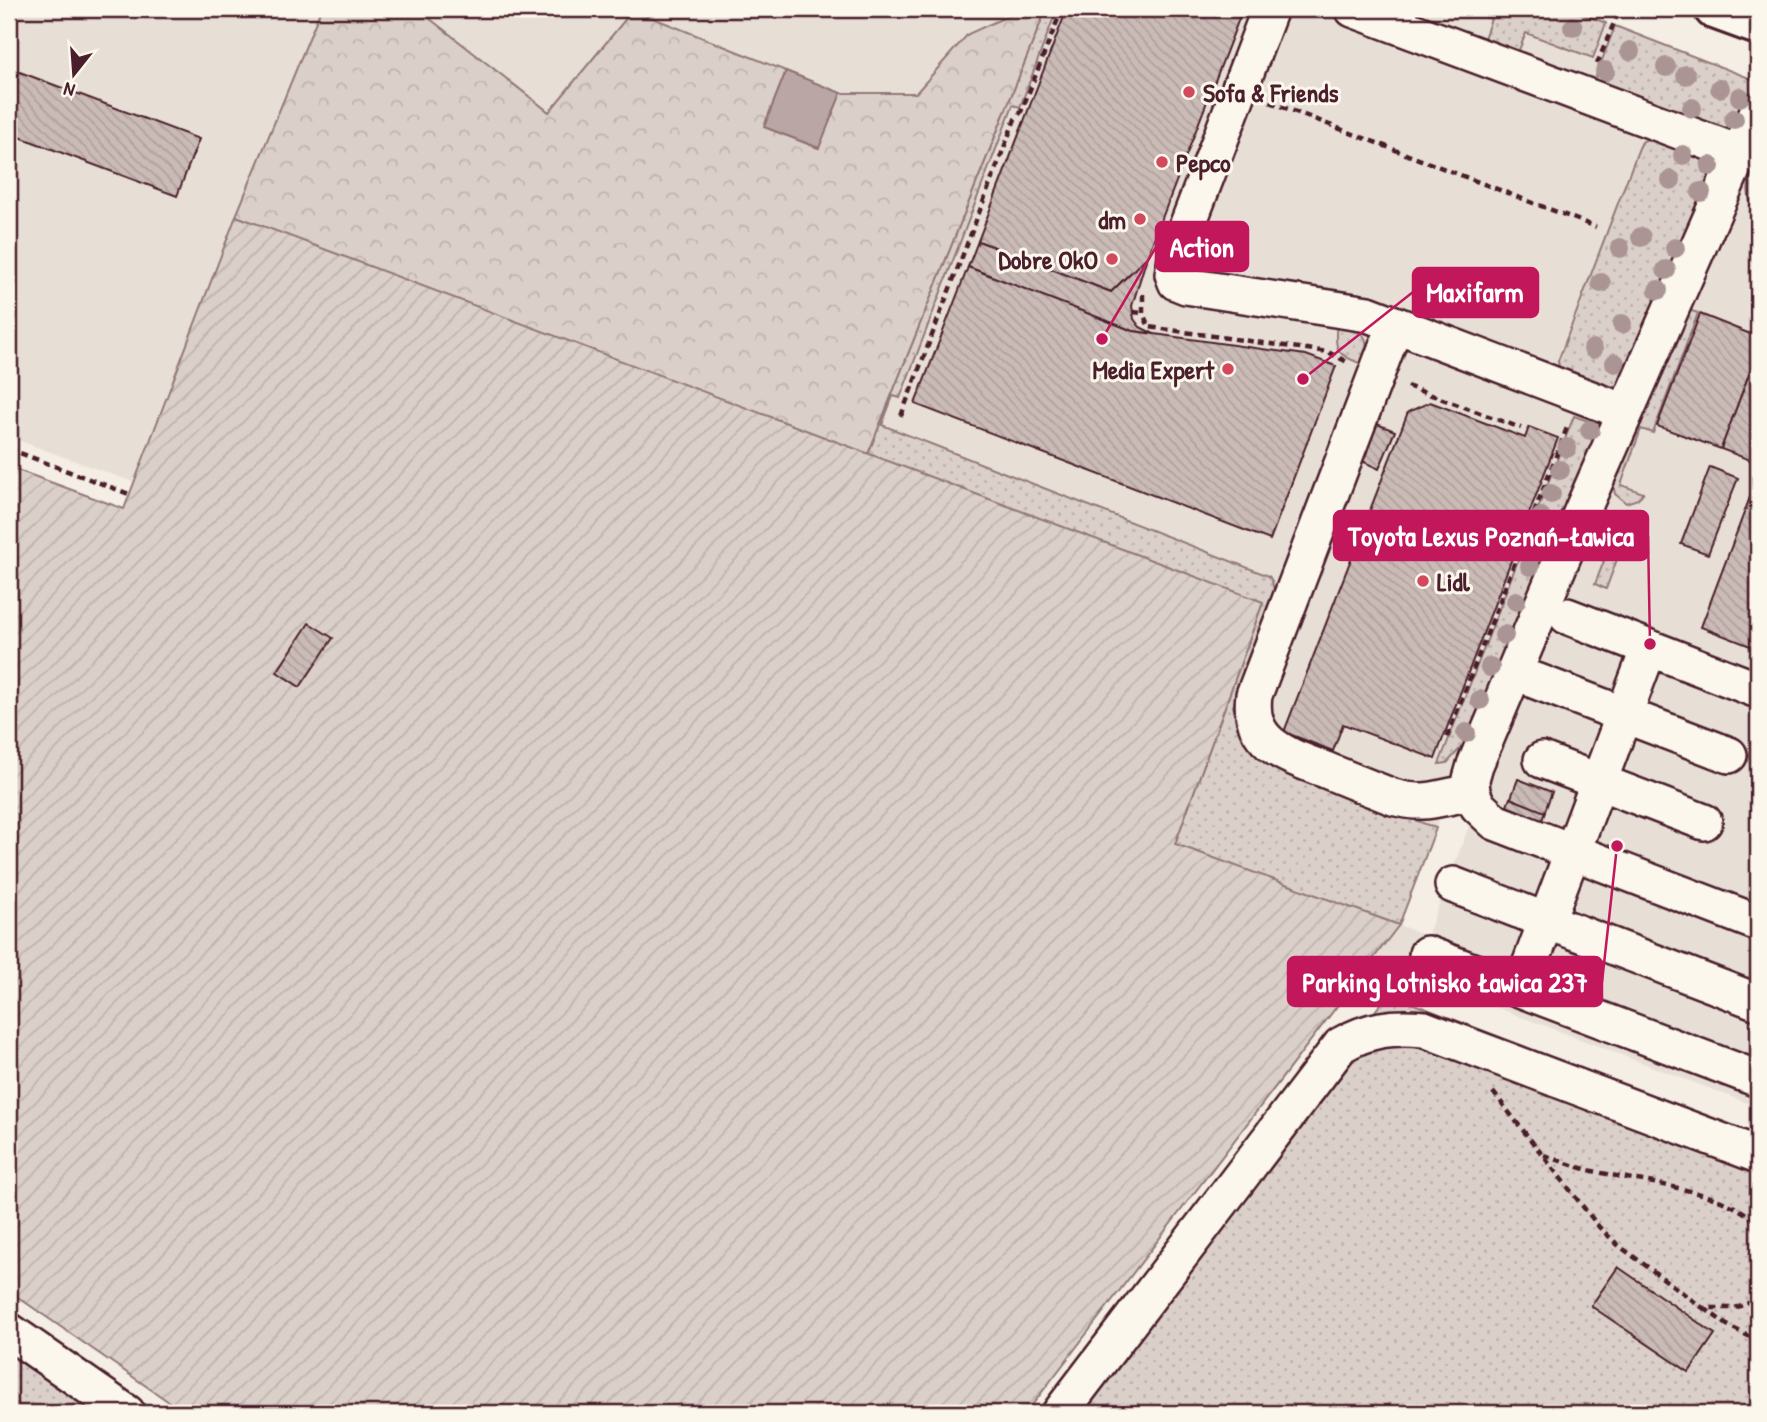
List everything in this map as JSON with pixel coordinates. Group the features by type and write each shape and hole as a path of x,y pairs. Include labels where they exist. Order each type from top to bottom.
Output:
{"main road":[{"path":"1714,9 1758,25"}],"lane":[{"path":"1270,9 1177,253 1173,274 1176,282 1186,286 1367,314 1626,412"},
{"path":"1353,9 1585,95 1753,129 1626,412 1494,717 1471,779 1472,793 1478,806 1495,822 1758,923"},
{"path":"1395,325 1254,695 1252,709 1260,734 1282,753 1393,797 1426,803 1457,794 1472,793"},
{"path":"1567,616 1755,689"},
{"path":"1521,989 1649,648"},
{"path":"1536,681 1729,755"},
{"path":"1542,760 1704,822"},
{"path":"1453,885 1758,1002"},
{"path":"1427,954 1758,1079"},
{"path":"1060,1413 1341,1045 1360,1034 1382,1028 1424,1029 1758,1155"},
{"path":"9,1331 127,1413"}],"path":[{"path":"901,416 1015,119 1021,112 1062,9"},
{"path":"1585,95 1618,13"},
{"path":"1239,90 1597,227"},
{"path":"965,250 973,253"},
{"path":"1133,312 1143,313"},
{"path":"1376,374 1521,428"},
{"path":"1447,739 1580,395"},
{"path":"9,449 129,494"},
{"path":"1488,1086 1600,1227 1618,1245 1727,1325 1758,1341"},
{"path":"1544,1155 1585,1169 1710,1197 1758,1223"},
{"path":"1703,1308 1735,1308 1758,1296"}],"shaded area":[{"path":"9,9 1569,9 1757,81 1486,696 1399,925 1175,844 1263,602 236,216 133,482 9,437"},
{"path":"786,71 841,93 819,148 764,127"},
{"path":"1758,151 1758,1107 1372,960 1399,925 1427,936 1513,711"}],"green space":[{"path":"321,9 420,11 549,112 633,10 786,71 764,127 818,148 841,93 916,93 968,34 1023,9 1046,9 868,454 236,216"},
{"path":"1046,9 1057,9 1020,107 1013,105 900,398 893,396 882,425 1269,576 1275,595 1233,707 1246,738 1271,765 1436,828 1399,925 1175,844 1263,602 868,454"},
{"path":"1465,9 1569,9 1606,23 1593,58 1526,33 1517,55 1483,41 1491,19"},
{"path":"1615,26 1757,81 1741,118 1723,129 1593,84"},
{"path":"1649,138 1713,161 1718,169 1617,390 1610,393 1560,373 1558,361 1639,148 1642,142"},
{"path":"1758,166 1758,215 1748,190 1750,178"},
{"path":"236,216 1263,602 1175,844 1399,925 1026,1413 185,1413 9,1291 9,467 124,509"},
{"path":"1688,310 1698,313 1653,433 1641,429 1621,485 1643,493 1638,499 1626,503 1615,494 1613,483"},
{"path":"1337,323 1364,336 1367,347 1364,365 1339,351 1336,341"},
{"path":"1574,416 1591,422 1599,431 1469,739 1447,763 1439,764"},
{"path":"1591,544 1619,554 1606,589 1595,584 1604,561 1582,551"},
{"path":"1388,994 1758,1137 1373,1014"},
{"path":"1408,1037 1758,1167 1758,1413 1072,1413 1344,1062 1362,1048"},
{"path":"9,1346 105,1413 9,1413"}],"building":[{"path":"1067,9 1221,9 1240,16 1147,257 1111,292 978,241"},
{"path":"9,68 199,139 177,196 9,133"},
{"path":"978,241 1111,292 1147,257 1132,306 1134,319 1140,327 1154,334 1133,331 968,267"},
{"path":"968,267 1133,331 1306,355 1336,366 1270,540 915,404"},
{"path":"1700,314 1758,337 1758,350 1721,449 1657,426"},
{"path":"1758,350 1758,463 1721,449"},
{"name":"Lidl","path":"1430,402 1525,438 1529,427 1558,438 1435,759 1343,724 1333,751 1284,732 1408,412"},
{"path":"1377,424 1395,431 1379,469 1362,461"},
{"path":"1710,467 1738,478 1708,554 1681,544"},
{"path":"1758,476 1758,649 1701,627"},
{"path":"309,623 333,638 300,687 277,672"},
{"path":"1518,779 1552,792 1543,816 1509,803"},
{"path":"1510,798 1545,812 1530,851 1495,838"},
{"path":"1618,1267 1715,1334 1689,1372 1591,1306"}],"place":[{"name":"Sofa & Friends","path":"1189,92"},
{"name":"Pepco","path":"1162,162"},
{"name":"dm","path":"1140,219"},
{"name":"Dobre OkO","path":"1112,259"},
{"name":"Action","path":"1102,339"},
{"name":"Media Expert","path":"1228,369"},
{"name":"Maxifarm","path":"1303,379"},
{"name":"Lidl","path":"1423,581"},
{"name":"Toyota Lexus Poznań-Ławica","path":"1650,644"},
{"name":"Parking Lotnisko Ławica 237","path":"1617,846"}]}
